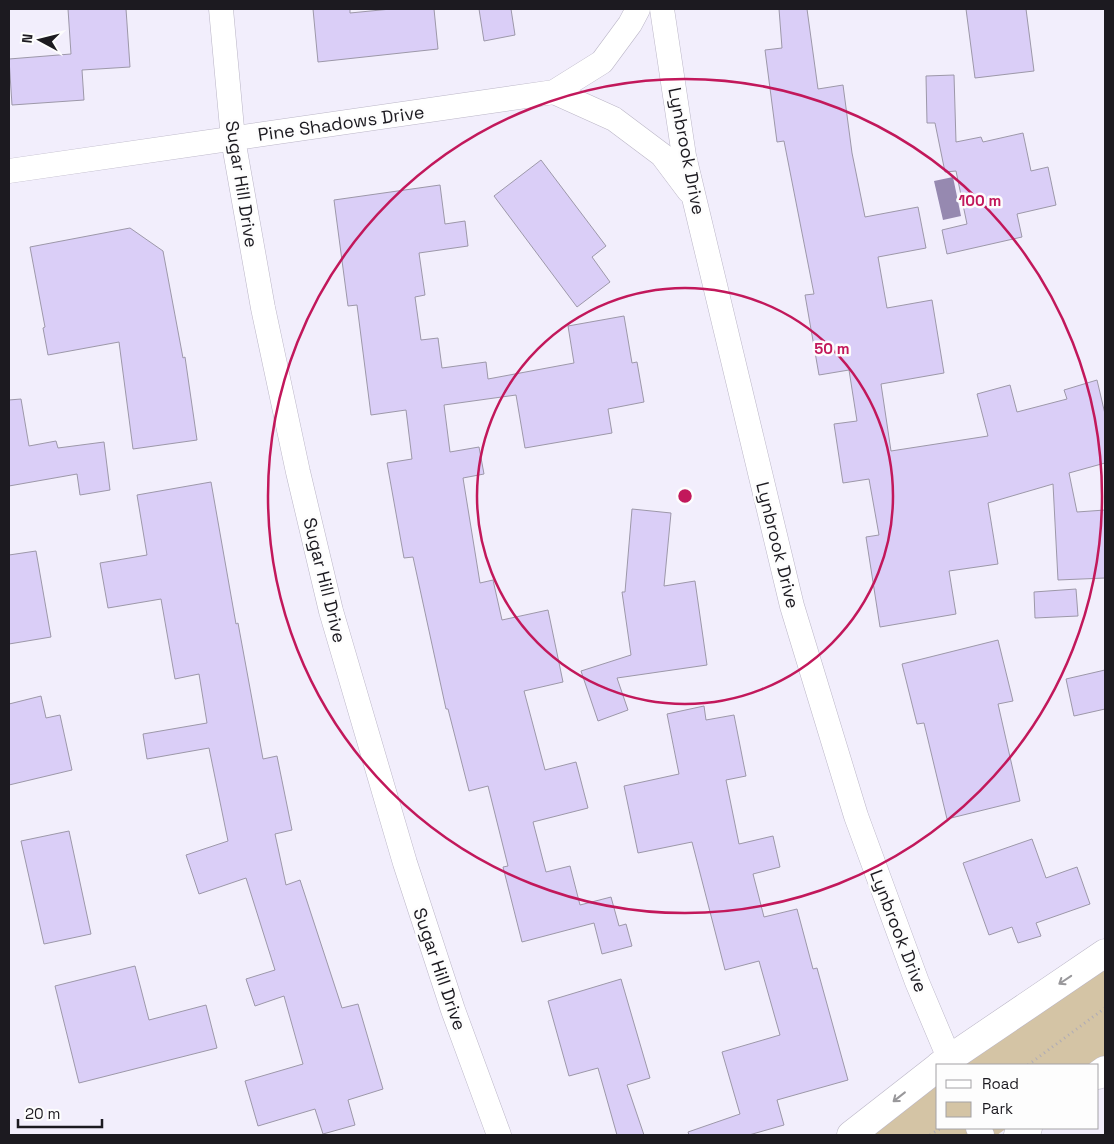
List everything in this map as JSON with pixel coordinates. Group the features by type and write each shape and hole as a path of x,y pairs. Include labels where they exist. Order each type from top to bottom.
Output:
{"street":[{"name":"Sugar Hill Drive","path":"221,9 233,139 267,327 298,472 332,611 405,863 453,1010 499,1135"},
{"name":"Pine Shadows Drive","path":"9,171 554,92 602,62 630,24 638,9"},
{"name":"Lynbrook Drive","path":"662,9 684,156 792,606 856,816 917,982 944,1064"},
{"path":"554,92 614,119 662,155 695,200"},
{"path":"944,1064 1105,953"},
{"path":"851,1135 936,1070"}],"path":[{"path":"1029,1064 1105,1008"}],"green space":[{"path":"1105,964 1105,1056 1093,1064 957,1064"},
{"path":"936,1081 936,1129 1006,1129 997,1135 864,1135"}],"shaded area":[{"path":"953,177 961,216 943,220 934,181"}],"building":[{"path":"68,9 126,9 130,67 82,70 84,100 12,105 9,59 71,54"},
{"path":"313,9 350,9 350,13 391,9 434,9 438,49 318,62"},
{"path":"479,9 511,9 515,35 484,41"},
{"path":"779,9 807,9 818,89 843,85 852,153 865,217 918,207 926,248 878,257 887,308 932,300 944,373 881,384 891,451 988,436 977,394 1010,385 1017,412 1067,399 1064,390 1097,380 1105,414 1105,463 1069,473 1077,512 1105,510 1105,578 1058,580 1053,484 988,503 998,564 949,571 956,614 880,627 866,537 879,535 869,479 843,483 834,424 857,421 849,370 819,375 805,295 814,294 784,141 777,142 765,50 782,48"},
{"path":"966,9 1026,9 1034,71 975,78"},
{"path":"954,75 956,142 981,137 983,142 1023,133 1031,171 1048,167 1056,205 1017,214 1022,237 947,254 942,230 967,224 956,171 945,172 935,123 927,123 926,76"},
{"path":"541,160 606,246 592,257 610,282 577,307 494,196"},
{"path":"440,185 445,224 465,221 468,246 419,253 425,295 415,297 421,340 438,338 442,368 486,362 488,379 574,363 568,326 624,316 632,363 637,362 644,402 608,409 612,433 525,448 516,395 444,405 450,452 479,447 484,474 463,478 480,583 493,580 502,620 548,610 563,682 524,691 545,770 576,762 588,808 533,822 546,872 570,866 580,905 611,897 619,926 626,924 632,946 602,954 594,923 522,942 503,867 508,866 488,786 469,791 448,709 446,709 413,557 404,558 387,463 412,459 406,410 371,415 357,305 348,306 334,200"},
{"path":"130,228 163,251 183,358 185,357 197,440 133,449 119,342 48,355 43,328 45,327 30,247"},
{"path":"21,399 29,446 56,441 58,448 104,442 110,490 80,495 77,474 9,486 9,400"},
{"path":"211,482 236,624 238,623 263,759 277,756 292,830 275,834 286,885 300,880 342,1008 358,1004 383,1089 348,1100 355,1125 323,1134 315,1109 258,1126 245,1081 303,1064 284,996 255,1006 246,979 275,970 246,878 199,894 186,855 228,841 209,748 147,759 143,734 207,723 199,674 175,679 161,599 108,608 100,563 147,555 137,495"},
{"path":"632,509 671,513 664,586 695,581 707,665 617,678 628,710 598,721 581,671 631,655 622,592 625,592"},
{"path":"36,551 51,637 9,644 9,555"},
{"path":"1076,589 1078,616 1035,618 1034,592"},
{"path":"998,640 1013,701 998,704 1020,801 947,819 924,723 917,724 902,664"},
{"path":"1105,670 1105,709 1074,716 1066,679"},
{"path":"41,696 46,718 60,715 72,770 9,785 9,704"},
{"path":"704,706 706,720 734,715 746,776 726,780 739,844 773,836 780,867 753,874 764,917 797,909 813,969 817,968 848,1080 777,1100 784,1125 749,1135 689,1135 688,1132 740,1114 722,1052 780,1035 759,961 725,970 692,842 638,853 624,786 679,774 667,714"},
{"path":"69,831 91,934 44,944 21,841"},
{"path":"1032,839 1046,878 1077,867 1090,904 1036,923 1041,936 1018,943 1012,927 989,935 963,863"},
{"path":"135,966 149,1020 206,1005 217,1048 79,1083 55,986"},
{"path":"621,979 650,1078 627,1085 644,1135 617,1135 598,1068 569,1076 548,1001"}]}
